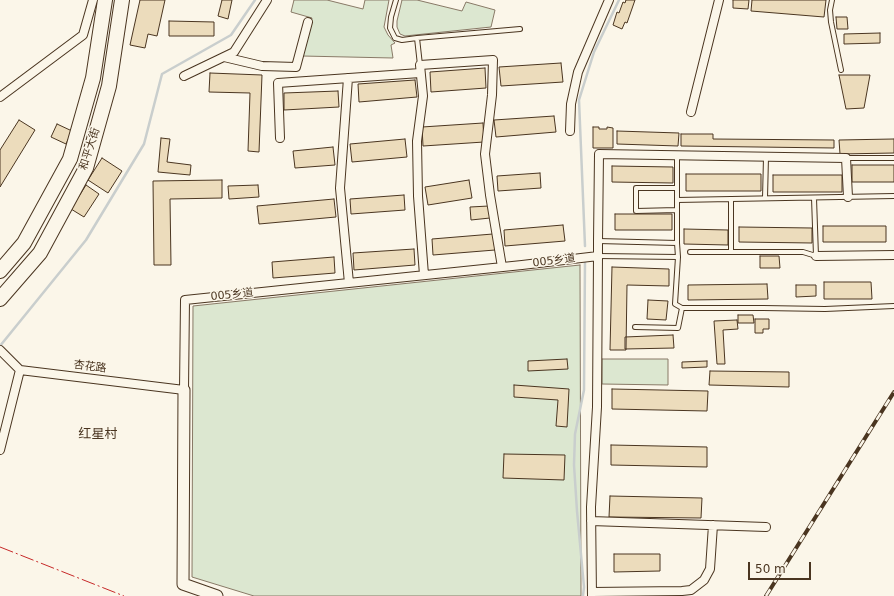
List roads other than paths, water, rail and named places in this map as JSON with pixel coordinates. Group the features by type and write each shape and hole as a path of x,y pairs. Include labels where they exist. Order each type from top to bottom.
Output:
{"highway":[{"name":"和平大街","path":"0,271 24,244 70,159 93,78 105,0"},
{"name":"和平大街","path":"0,299 40,253 86,168 109,86 122,0"}],"street":[{"path":"0,97 83,35 93,0"},
{"path":"184,76 234,52 267,0"},
{"path":"570,131 570,104 578,72 609,0"},
{"path":"691,112 719,0"},
{"path":"224,57 262,66 296,67 308,22"},
{"path":"280,138 278,83 348,78 493,60 492,95 485,154 502,267"},
{"path":"420,69 423,96 417,141 418,196 424,275"},
{"path":"348,78 340,188 349,283"},
{"path":"713,525 710,569 704,580 691,590 592,594 591,507 597,407 599,154 846,158 848,197"},
{"path":"816,256 894,255"},
{"name":"005乡道","path":"217,596 183,584 185,300 598,256"},
{"path":"0,450 20,370 1,351"},
{"name":"杏花路","path":"20,370 184,390"},
{"path":"592,521 766,527"}],"lane":[{"path":"396,0 391,17 390,28 395,38 402,40 520,30"},
{"path":"832,0 830,10 831,22 841,70"},
{"path":"416,38 420,69"},
{"path":"677,155 678,257 675,304 682,308 825,309 894,306"},
{"path":"765,198 766,157"},
{"path":"846,158 894,158"},
{"path":"677,188 636,188 636,211 677,210"},
{"path":"677,200 894,196"},
{"path":"690,252 803,252 816,256 814,198"},
{"path":"730,252 731,199"},
{"path":"598,241 678,243"},
{"path":"598,256 678,257"},
{"path":"635,327 678,328 682,308"}],"waterway":[{"path":"0,346 86,240 144,144 162,74 231,35 255,0"},
{"path":"585,246 579,100 594,52 619,0"},
{"path":"583,596 584,587 574,465 575,434 584,390 585,260"}],"railway":[{"path":"766,596 894,392"}],"district":[{"name":"红星村","path":"98,435"}]}
